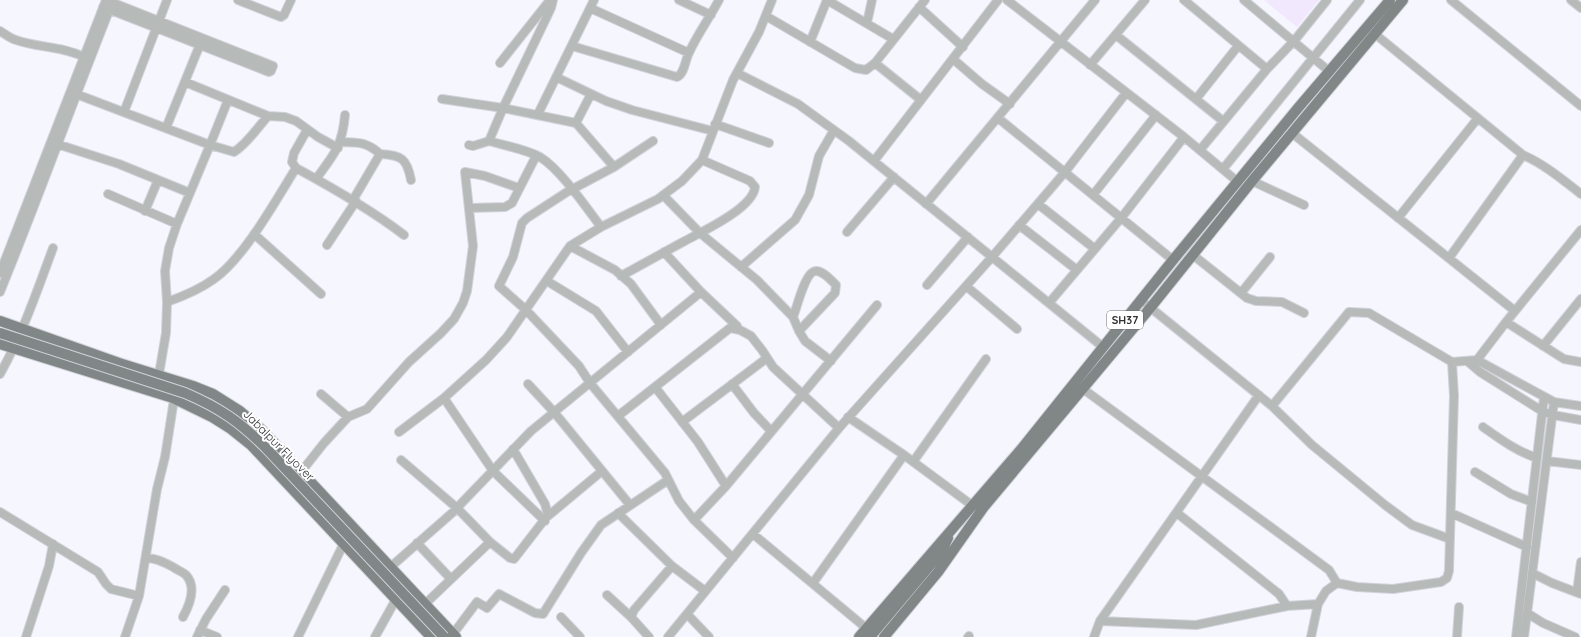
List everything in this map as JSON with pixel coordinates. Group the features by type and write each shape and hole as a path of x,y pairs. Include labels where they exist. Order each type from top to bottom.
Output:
{"main road":[{"name":"SH37","path":"859,637 868,633 951,530 1078,386 1103,347 1173,260 1298,108 1390,0"},
{"path":"884,637 938,572 983,508 1078,386 1151,307 1252,181 1403,0"},
{"path":"0,321 119,363 180,381 213,394 240,411 262,430 354,530 391,567 425,604 451,636"},
{"name":"Jabalpur Flyover","path":"0,334 186,393 227,414 248,430 451,636"},
{"path":"0,344 173,398 212,417 231,429 251,445 395,601 431,637"},
{"path":"868,633 942,551 951,530"},
{"path":"942,551 959,542"}],"street":[{"path":"124,112 167,0"},
{"path":"238,0 281,17 284,15 291,0"},
{"path":"500,63 551,0"},
{"path":"490,141 502,108 551,8 551,0"},
{"path":"538,114 594,0"},
{"path":"680,0 711,15"},
{"path":"572,46 677,77 680,76 689,54 719,0"},
{"path":"399,432 444,398 486,360 507,337 570,246 601,226 658,199 682,181 702,160 737,73 766,16 771,0"},
{"path":"810,42 827,0 893,39"},
{"path":"867,23 872,0"},
{"path":"766,16 855,68 866,70 875,63 925,0"},
{"path":"874,161 998,0"},
{"path":"1007,0 1184,137 1238,182"},
{"path":"926,204 1095,0"},
{"path":"1090,65 1145,0"},
{"path":"1184,0 1266,69"},
{"path":"1244,0 1330,72"},
{"path":"1200,150 1266,69 1294,41 1327,0"},
{"path":"1223,169 1360,0"},
{"path":"1451,0 1581,106"},
{"path":"1571,0 1581,8"},
{"path":"109,4 156,28 201,41 273,66 272,70 269,72 201,41 160,20 109,4"},
{"path":"0,273 84,57 109,4"},
{"path":"0,292 30,220 109,4"},
{"path":"918,7 963,47"},
{"path":"590,8 689,54"},
{"path":"0,31 15,40 36,46 52,46 77,53 84,57"},
{"path":"1376,34 1523,155 1539,163 1581,194"},
{"path":"1116,35 1223,121"},
{"path":"166,128 201,41"},
{"path":"1196,98 1238,46"},
{"path":"953,59 982,84 1010,104"},
{"path":"875,63 921,100"},
{"path":"737,73 798,104 834,130 1103,347"},
{"path":"556,77 591,94 632,110 714,127 769,143"},
{"path":"185,82 268,116 285,117 296,121 318,138 339,145 364,144 371,146 380,154 390,154 403,159 409,166 411,180"},
{"path":"668,637 848,417 992,257 1065,172 1126,93"},
{"path":"76,94 210,145 234,152 242,146 268,116"},
{"path":"576,123 591,94"},
{"path":"442,98 538,114 576,123 614,167"},
{"path":"155,392 160,375 166,333 167,302 165,272 169,248 177,224 228,100"},
{"path":"316,179 339,145 343,131 344,114"},
{"path":"1093,195 1156,115"},
{"path":"998,118 1122,217 1173,260"},
{"path":"1398,218 1478,118"},
{"path":"307,130 294,153 292,162 296,168 384,219 404,235"},
{"path":"741,267 795,220 809,195 818,156 834,130"},
{"path":"1292,133 1515,311"},
{"path":"1049,303 1122,217 1184,137"},
{"path":"469,145 473,146 490,141 536,156 551,166 572,189 601,226"},
{"path":"653,141 614,167 572,189 527,218 522,223 513,257 499,286 526,310 579,366 590,383 665,474 679,501 694,520 733,558"},
{"path":"57,144 119,164 190,193"},
{"path":"327,245 380,154"},
{"path":"1449,258 1523,155"},
{"path":"470,208 505,207 512,202 536,156"},
{"path":"621,276 714,226 739,208 752,194 755,186 750,181 702,160"},
{"path":"167,302 192,293 216,278 235,259 254,234 296,168"},
{"path":"301,472 324,443 348,417 366,408 409,362 454,319 467,291 473,246 465,172 485,176 520,188"},
{"path":"847,232 894,177"},
{"path":"145,210 158,180"},
{"path":"1252,181 1304,205"},
{"path":"108,194 177,224"},
{"path":"663,195 700,233 757,280 793,317 798,331 805,341 831,361"},
{"path":"1038,204 1095,249"},
{"path":"1019,225 1077,270"},
{"path":"1477,360 1581,230"},
{"path":"254,234 321,294"},
{"path":"927,285 968,238"},
{"path":"570,246 615,270 631,284 661,325"},
{"path":"0,374 23,329 53,248"},
{"path":"664,252 701,292 736,326"},
{"path":"1193,255 1241,294 1252,300 1282,302 1304,313"},
{"path":"1241,294 1270,257"},
{"path":"793,317 806,281 812,272 817,270 823,273 836,285 835,294 798,331"},
{"path":"547,281 596,311 628,352"},
{"path":"966,286 1017,328"},
{"path":"375,579 391,567 457,508 531,431 701,292"},
{"path":"1543,346 1581,299"},
{"path":"1141,300 1260,395 1312,445 1385,505 1412,524 1450,539"},
{"path":"694,520 726,486 877,305"},
{"path":"1272,406 1349,312 1370,313 1452,362 1477,360 1554,402 1581,406"},
{"path":"1506,322 1564,359 1581,362"},
{"path":"618,416 730,328 740,330 751,336 773,366 802,395 839,428"},
{"path":"682,422 768,358"},
{"path":"913,462 986,360"},
{"path":"1467,361 1480,372 1542,411 1553,415 1581,420"},
{"path":"1312,637 1318,604 1326,591 1336,583 1357,587 1393,589 1441,582 1447,578 1450,571 1454,396 1452,362"},
{"path":"125,637 139,596 157,489 165,457 173,398 180,381"},
{"path":"528,384 554,412 630,506"},
{"path":"732,384 754,413 771,431"},
{"path":"1078,386 1329,570 1336,583"},
{"path":"655,387 698,442 726,486"},
{"path":"321,394 348,417"},
{"path":"1094,637 1100,622 1260,395"},
{"path":"1516,637 1544,397"},
{"path":"444,398 493,471 546,518"},
{"path":"1524,637 1554,402"},
{"path":"848,417 904,454 973,506"},
{"path":"1483,427 1511,447 1537,458"},
{"path":"514,450 545,504 546,518"},
{"path":"814,584 904,454"},
{"path":"401,460 457,508 490,542 510,558 514,559 546,518 602,471"},
{"path":"1547,461 1581,465"},
{"path":"1475,472 1510,494 1532,502"},
{"path":"451,636 477,602 487,608 499,594 535,613 543,614 581,553 601,526 668,480"},
{"path":"0,512 98,572 111,589 139,596"},
{"path":"618,513 672,566 705,591"},
{"path":"1177,513 1279,594 1287,606"},
{"path":"1451,513 1526,546"},
{"path":"753,534 814,584 868,633"},
{"path":"425,604 490,542"},
{"path":"417,543 451,579"},
{"path":"26,637 49,566 53,544"},
{"path":"298,637 343,545"},
{"path":"146,558 155,558 170,565 186,576 191,583 189,605 183,617"},
{"path":"1532,573 1579,593 1581,562"},
{"path":"631,617 634,610 672,566"},
{"path":"217,637 199,634 224,590"},
{"path":"607,595 631,617 649,637"},
{"path":"375,637 395,601"},
{"path":"1100,622 1196,625 1287,606 1318,604"},
{"path":"1457,637 1459,607"},
{"path":"1527,613 1543,623 1575,637"},
{"path":"687,614 709,637"},
{"path":"561,617 580,637"}],"shaded area":[{"path":"1264,0 1319,0 1297,27"}]}
